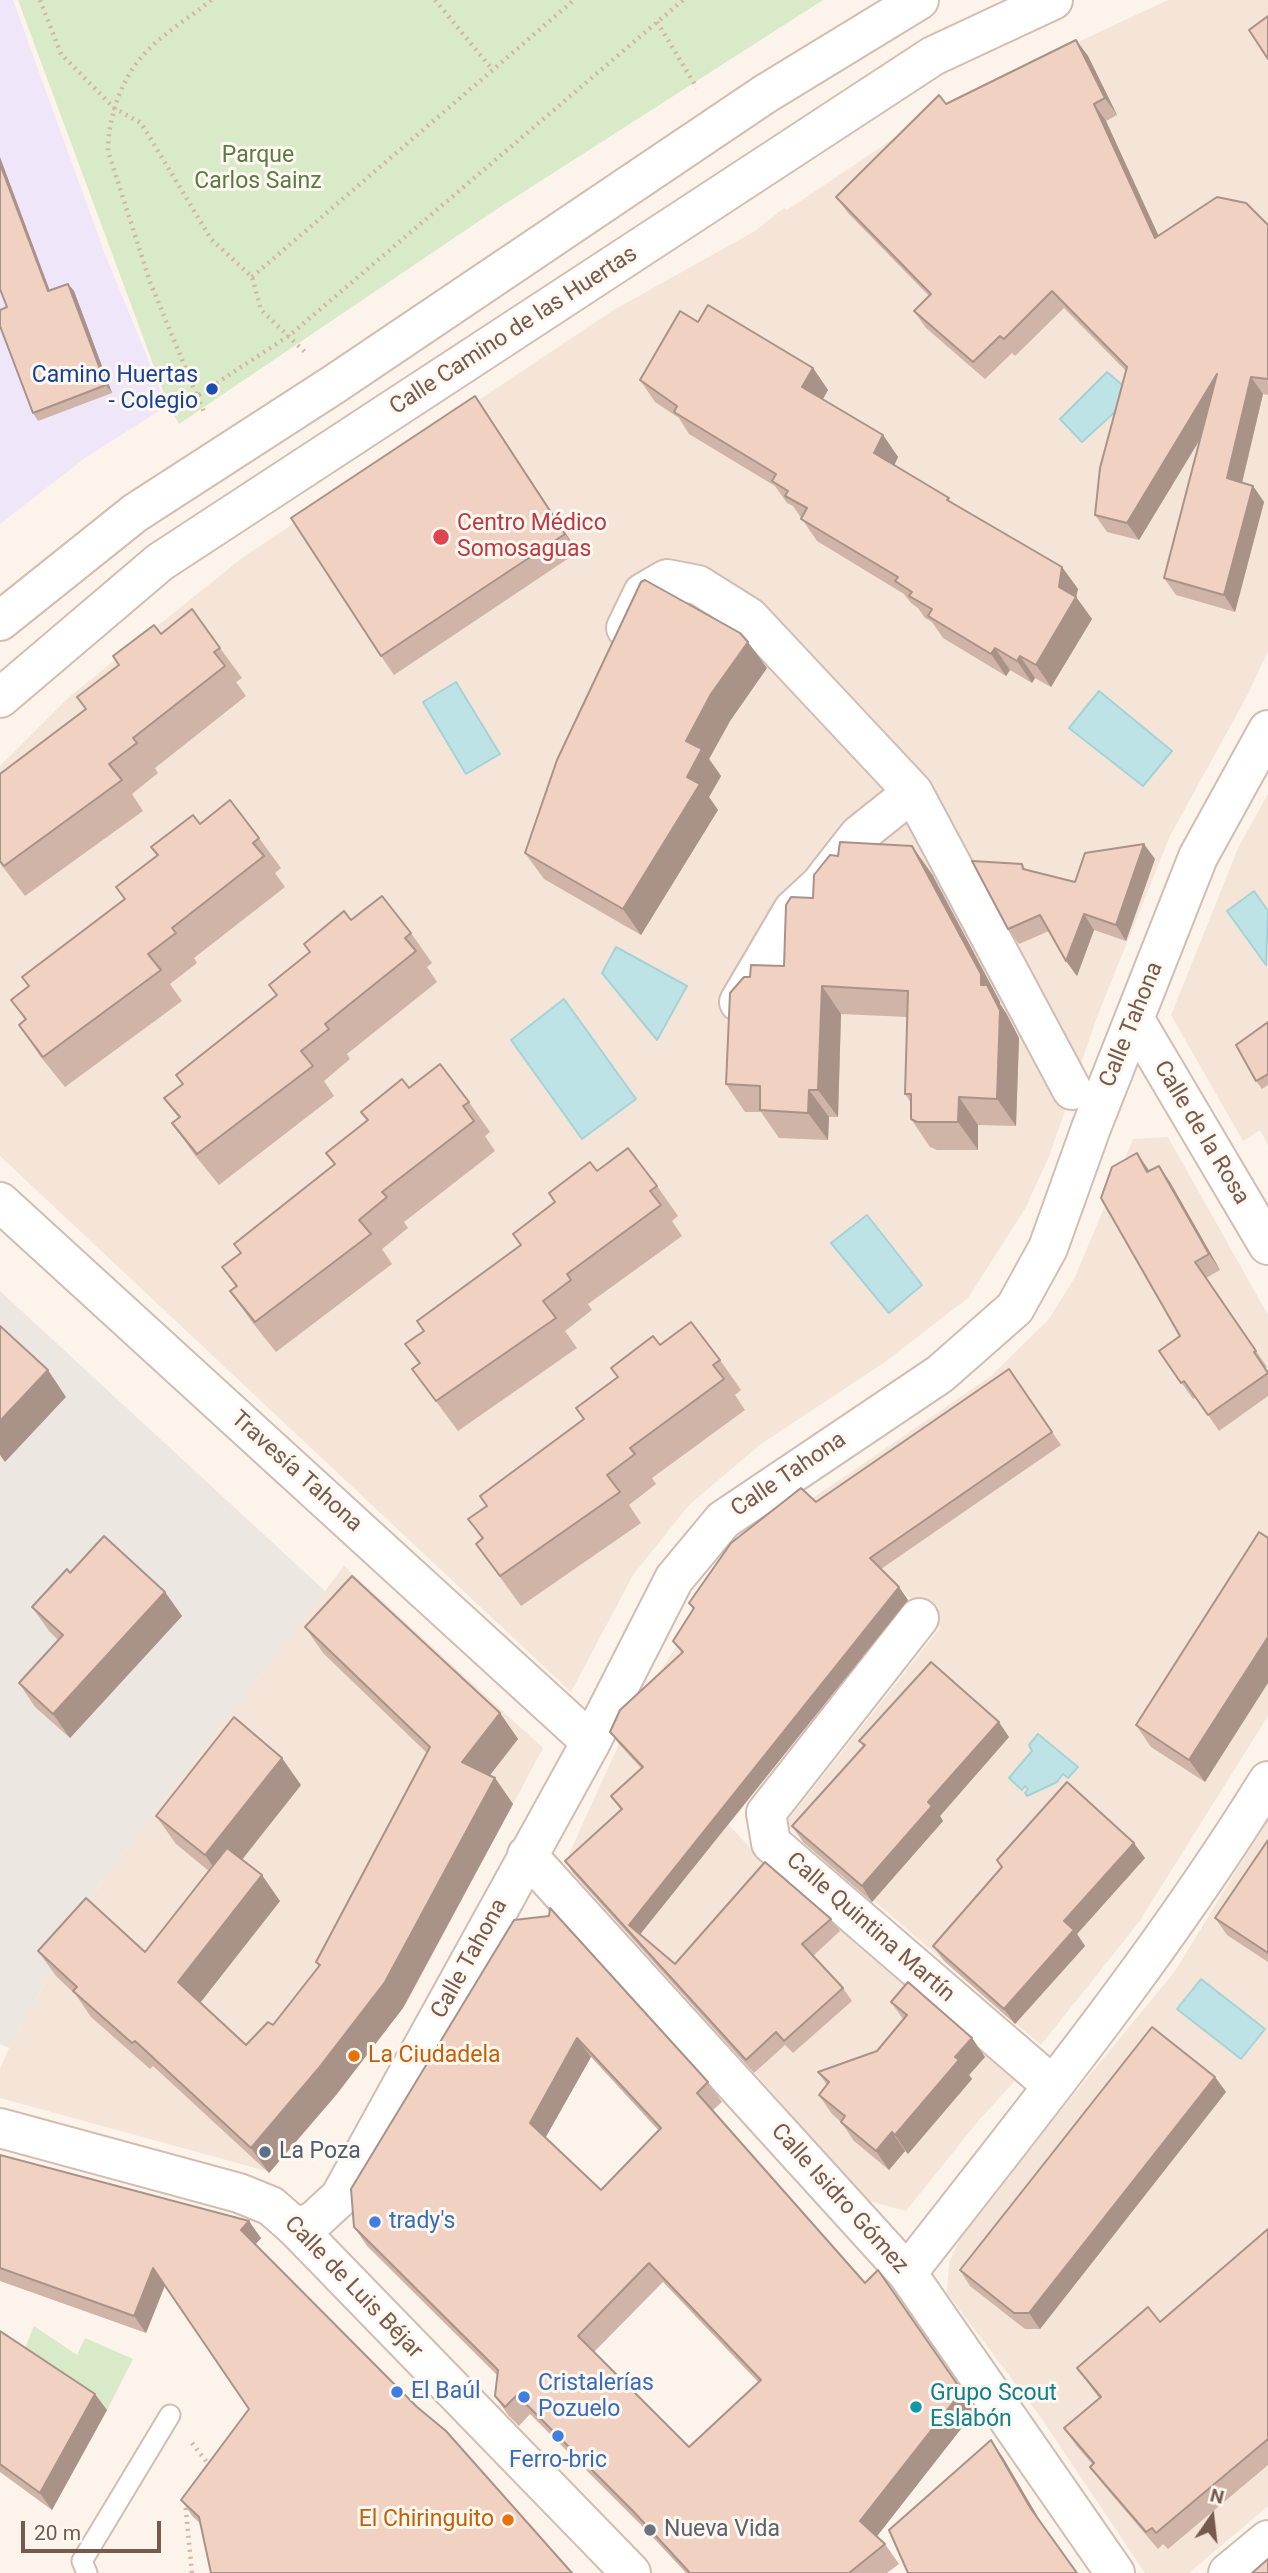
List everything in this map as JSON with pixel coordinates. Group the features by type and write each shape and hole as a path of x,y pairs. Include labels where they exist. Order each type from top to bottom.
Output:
{"street":[{"path":"0,621 135,513 344,377 719,125 897,11 919,0"},
{"name":"Calle Camino de las Huertas","path":"0,698 171,555 933,56 1053,0"},
{"path":"608,666 643,593 667,579 698,585 749,617 913,792 1072,1090"},
{"name":"Calle Tahona","path":"296,2228 314,2221 340,2197 591,1742 674,1579 723,1520 940,1374 1015,1308 1048,1248 1091,1128 1198,856 1268,730"},
{"path":"739,1002 793,910 820,885 859,835 913,792"},
{"name":"Calle de la Rosa","path":"1135,1020 1268,1245"},
{"name":"Travesía Tahona","path":"0,1202 591,1742"},
{"name":"Calle Quintina Martín","path":"919,1618 766,1813 771,1843 1053,2086"},
{"path":"907,2273 1053,2086 1211,1874 1268,1781"},
{"name":"Calle Isidro Gómez","path":"527,1855 907,2273 1115,2573"},
{"name":"Calle de Luis Béjar","path":"0,2128 239,2193 271,2206 296,2228 631,2573"},
{"path":"1228,2573 1268,2540"}],"lane":[{"path":"1072,1090 1091,1128"},
{"path":"87,2573 82,2561 170,2415"}],"path":[{"path":"40,0 61,54 114,108 141,123 211,239 252,277 261,310 289,335"},
{"path":"211,0 146,51 114,108 108,134 108,151 150,282 197,396 289,335 683,0"},
{"path":"435,0 492,69"},
{"path":"252,277 574,0"},
{"path":"657,22 719,125"},
{"path":"202,2478 219,2458"},
{"path":"185,2500 192,2573"}],"shaded area":[{"path":"0,0 13,0 105,254 167,406 85,458 0,524"},
{"path":"1168,0 1268,0 1268,651 1248,694 1170,836 1097,1017 1050,1154 1026,1207 968,1298 885,1362 761,1444 689,1505 633,1575 571,1692 0,1156 0,766 69,697 242,558 612,311 755,231 784,208 787,210 945,104"},
{"path":"1268,794 1268,1145 1260,1130 1243,1141 1171,1015 1239,846"},
{"path":"1168,1137 1268,1315 1268,1716 1139,1922 1041,2045 785,1824 940,1628 810,1500 991,1376 1049,1319 1075,1277 1133,1139"},
{"path":"0,1291 325,1591 100,1884 9,2048 0,2044"},
{"path":"344,1566 543,1748 408,2001 337,2095 270,2172 0,2098 0,2069 9,2048 100,1884"},
{"path":"684,1634 776,1672 824,1705 729,1825 772,1872 1015,2081 979,2120 906,2211 865,2200 572,1862 569,1854 629,1722"},
{"path":"1268,1819 1268,2506 1189,2573 1145,2573 1039,2415 947,2293 949,2263 965,2227 1175,1971"}],"green space":[{"name":"Parque Carlos Sainz","path":"18,0 823,0 494,211 179,424 169,407"},
{"path":"34,2326 77,2355 85,2338 133,2359 107,2410 22,2355"}],"water":[{"path":"1107,372 1128,390 1129,399 1082,442 1060,419"},
{"path":"456,682 500,754 466,774 423,702"},
{"path":"1099,691 1172,751 1143,786 1069,728"},
{"path":"1254,891 1268,911 1266,965 1227,911"},
{"path":"616,947 687,986 657,1040 602,973"},
{"path":"564,999 636,1099 582,1139 511,1040"},
{"path":"867,1215 922,1285 889,1313 831,1243"},
{"path":"1038,1734 1078,1767 1068,1778 1063,1774 1057,1782 1027,1796 1025,1793 1028,1789 1025,1786 1022,1790 1009,1778 1032,1751 1029,1745"},
{"path":"1201,1979 1265,2029 1241,2059 1177,2009"}],"building":[{"path":"1268,16 1268,59 1249,30"},
{"path":"1076,40 1105,98 1094,104 1155,238 1217,197 1246,203 1268,225 1268,379 1251,377 1227,478 1253,486 1224,595 1164,578 1217,374 1127,523 1095,515 1100,468 1127,367 1052,291 1004,339 1000,336 973,362 914,311 931,294 836,197 939,95 946,104"},
{"path":"0,164 48,291 68,284 106,385 33,413 0,326 0,310 7,307 0,289"},
{"path":"708,305 813,368 802,387 883,435 874,453 949,498 947,500 1062,567 1059,587 1076,597 1036,665 1020,656 1017,661 995,648 991,654 928,616 932,609 909,596 912,592 895,581 898,577 801,519 807,508 785,496 788,491 772,481 776,474 674,412 677,406 640,380 680,311 698,322"},
{"path":"475,396 565,534 381,656 291,518"},
{"path":"645,580 740,633 748,642 711,694 686,741 702,749 687,777 700,784 623,909 525,853 557,760 641,582"},
{"path":"192,609 220,648 214,652 225,666 133,738 137,743 109,764 122,780 4,866 0,861 0,774 86,709 77,697 119,665 113,656 154,625 161,634"},
{"path":"230,800 259,838 253,843 264,856 172,928 176,933 148,954 161,970 43,1057 19,1025 26,1019 11,1000 29,986 22,977 125,899 116,887 158,855 151,847 193,815 200,824"},
{"path":"840,842 912,846 981,974 981,985 987,985 1000,1010 997,1099 959,1097 958,1122 917,1122 911,1119 911,1094 905,1094 908,991 822,986 818,1090 809,1090 808,1113 760,1110 760,1086 726,1084 730,993 744,977 750,977 751,965 784,966 786,905 791,897 813,898 814,875 830,855 838,856"},
{"path":"1144,844 1116,925 1084,914 1066,961 1040,915 1008,929 972,861 1022,864 1023,869 1075,882 1085,853"},
{"path":"382,896 411,933 405,938 416,951 325,1024 329,1029 301,1051 313,1066 197,1154 172,1123 180,1117 164,1098 183,1084 176,1075 277,995 269,985 310,952 304,944 344,911 351,920"},
{"path":"1268,1022 1268,1074 1256,1081 1236,1045"},
{"path":"440,1064 469,1102 463,1106 474,1121 382,1192 387,1197 359,1220 371,1234 255,1322 230,1291 237,1286 222,1267 241,1253 234,1244 335,1164 326,1153 368,1120 361,1112 402,1079 409,1088"},
{"path":"628,1148 657,1186 650,1191 661,1205 567,1274 571,1280 543,1301 556,1318 436,1401 412,1369 420,1363 405,1344 424,1331 417,1321 521,1245 513,1234 555,1202 549,1193 590,1162 597,1171"},
{"path":"1137,1153 1147,1172 1159,1166 1209,1254 1195,1262 1268,1373 1208,1415 1159,1351 1180,1336 1101,1198 1112,1167"},
{"path":"691,1322 720,1360 713,1365 724,1379 630,1448 635,1454 607,1475 620,1492 500,1576 476,1544 483,1538 468,1519 487,1506 480,1496 584,1419 576,1408 618,1377 611,1368 653,1336 660,1345"},
{"path":"0,1326 48,1370 0,1421"},
{"path":"1009,1369 1052,1432 870,1558 899,1587 629,1925 675,1964 765,1862 831,1919 802,1944 843,1988 784,2041 776,2032 746,2060 565,1861 622,1809 611,1796 643,1767 610,1732 620,1710 683,1652 673,1641 694,1608 689,1603 731,1543 801,1488 816,1502"},
{"path":"1259,1532 1268,1538 1268,1637 1189,1760 1136,1725"},
{"path":"104,1536 165,1592 53,1714 19,1683 63,1635 32,1607 67,1569 70,1573"},
{"path":"352,1576 500,1713 462,1762 495,1778 385,1982 318,2069 251,2148 135,2041 132,2043 73,1991 77,1987 38,1951 86,1898 145,1952 227,1848 262,1875 178,1982 246,2045 268,2022 273,2025 320,1965 316,1962 430,1747 305,1627"},
{"path":"931,1662 999,1722 928,1802 932,1806 862,1886 792,1826 865,1745 859,1741"},
{"path":"234,1717 282,1758 205,1855 156,1816"},
{"path":"1067,1782 1134,1843 1064,1921 1074,1930 1004,2009 933,1946 1002,1867 997,1860"},
{"path":"1268,1840 1268,1953 1215,1918"},
{"path":"550,1908 708,2082 697,2093 865,2283 878,2270 962,2391 860,2521 885,2544 849,2573 690,2573 633,2511 517,2395 505,2407 495,2396 498,2370 354,2227 351,2189 514,1920 549,1916","holes":["577,2038 661,2128 601,2190 530,2123","649,2263 761,2380 689,2447 578,2336"]},
{"path":"908,1982 972,2038 955,2057 959,2060 895,2135 892,2132 876,2151 841,2122 845,2116 819,2095 829,2082 818,2072 877,2051 907,2015 891,2002"},
{"path":"1152,2027 1215,2077 1029,2313 1014,2313 960,2270"},
{"path":"0,2155 249,2221 241,2230 417,2407 446,2431 572,2573 211,2573 199,2517 181,2500 249,2409 153,2268 134,2316 0,2268"},
{"path":"1268,2229 1268,2439 1156,2533 1152,2528 1146,2532 1090,2467 1094,2463 1064,2428 1101,2397 1077,2368 1148,2307 1160,2322"},
{"path":"0,2331 95,2394 40,2493 0,2464"},
{"path":"991,2440 1031,2509 1077,2573 908,2573 889,2530"},
{"path":"1268,2559 1268,2573 1252,2573"}],"place":[{"name":"Camino Huertas - Colegio","path":"212,389"},
{"name":"Centro Médico Somosaguas","path":"441,537"},
{"name":"La Ciudadela","path":"354,2056"},
{"name":"La Poza","path":"265,2152"},
{"name":"trady's","path":"375,2222"},
{"name":"El Baúl","path":"397,2392"},
{"name":"Cristalerías Pozuelo","path":"524,2397"},
{"name":"Grupo Scout Eslabón","path":"916,2407"},
{"name":"Ferro-bric","path":"558,2436"},
{"name":"El Chiringuito","path":"508,2520"},
{"name":"Nueva Vida","path":"650,2530"}]}
